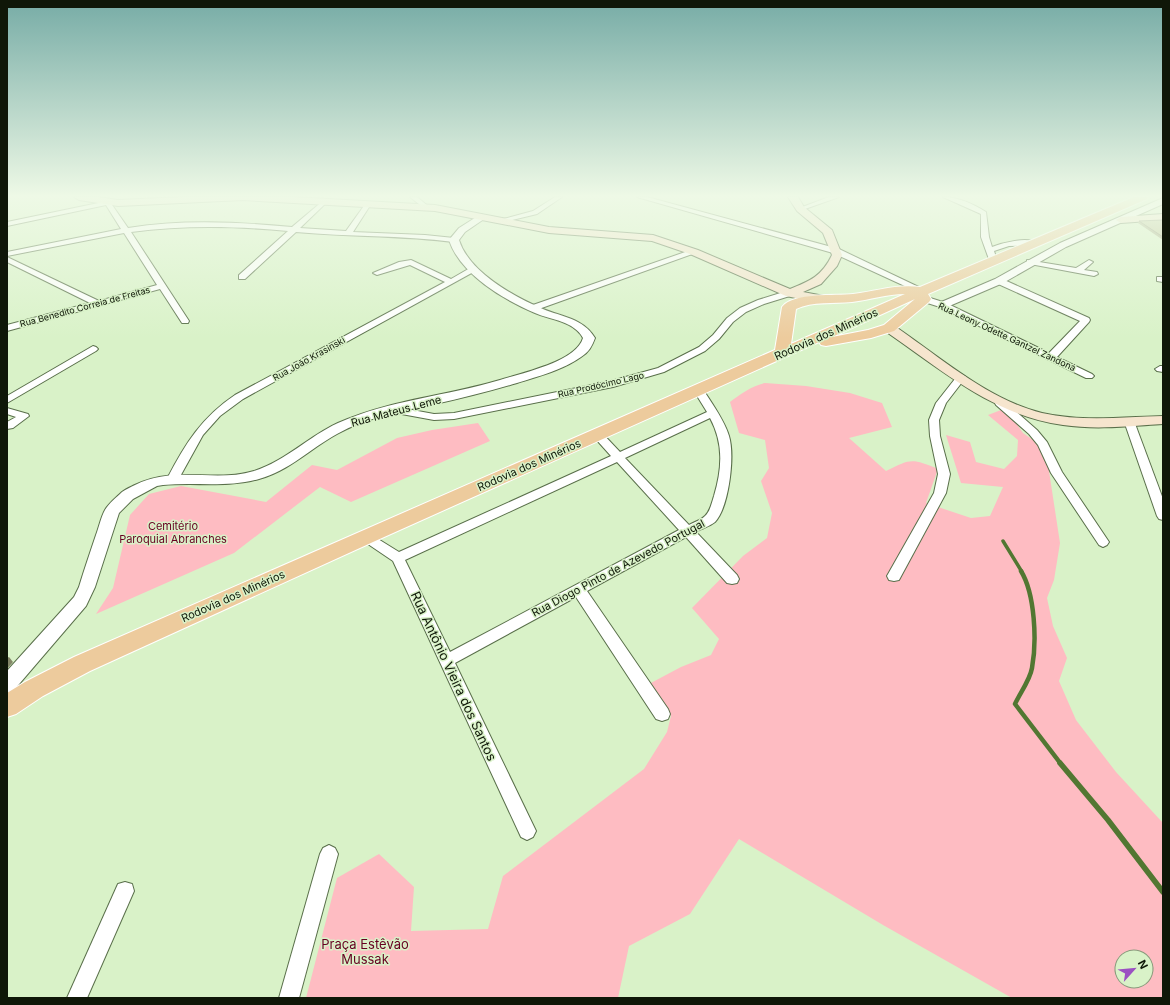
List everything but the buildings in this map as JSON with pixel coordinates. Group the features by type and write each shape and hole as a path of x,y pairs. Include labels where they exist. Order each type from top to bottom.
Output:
{"main road":[{"path":"671,244 694,252 790,300 802,301 851,298 898,289 923,295"},
{"path":"833,244 836,251"},
{"name":"Rodovia dos Minérios","path":"7,706 34,689 70,670 366,537 782,354 923,295 991,255 1030,244"},
{"name":"Rua Prodócimo Lago","path":"790,300 817,282 836,260 836,251"},
{"path":"801,346 871,334 889,328 923,295"},
{"path":"782,354 790,300"},
{"path":"889,328 1000,403 1032,415 1062,421 1089,423 1163,420"}],"street":[{"path":"7,254 54,244"},
{"path":"134,244 185,321"},
{"path":"242,277 277,244"},
{"name":"Rua Mateus Leme","path":"7,684 80,601 88,587 112,510 128,495 139,488 153,482 173,479 226,479 257,475 280,465 317,439 343,426 370,416 474,391 534,373 567,361 585,350 589,341 588,335 584,331 575,324 533,308 517,300 473,270 459,254 455,244"},
{"name":"Rua Leony Odette Gantzel Zandoná","path":"810,244 836,251 1089,376"},
{"path":"987,244 991,255"},
{"path":"943,305 998,281 1030,262 1066,244"},
{"path":"533,308 694,252"},
{"path":"7,259 97,303"},
{"path":"377,274 411,262 451,282"},
{"path":"1030,262 1094,274"},
{"path":"1077,271 1089,262"},
{"name":"Rua João Krasinski","path":"173,479 184,456 201,429 222,408 473,270"},
{"path":"998,281 1086,320 1051,357"},
{"name":"Rua Benedito Correia de Freitas","path":"7,328 162,286"},
{"name":"Rua Prodócimo Lago","path":"396,410 426,416 448,416 489,410 646,376 674,364 702,349 716,337 730,320 743,310 756,304 790,300"},
{"path":"7,400 93,349"},
{"path":"894,576 938,499 944,474 935,434 935,414 961,377"},
{"name":"Rua Diogo Pinto de Azevedo Portugal","path":"447,660 710,519 715,512 725,476 727,462 726,441 713,413 699,391"},
{"path":"1000,403 1033,432 1043,444 1057,473 1103,542"},
{"path":"7,411 24,416 7,426"},
{"path":"366,537 398,558 713,413"},
{"path":"1129,421 1163,516"},
{"path":"598,435 732,579"},
{"name":"Rua Antônio Vieira dos Santos","path":"398,558 526,831"},
{"path":"579,590 662,714"},
{"path":"289,998 329,854"},
{"path":"77,998 126,891"}],"green space":[{"name":"Praça Estêvão Mussak","path":"765,383 806,386 850,393 882,403 892,427 849,438 886,471 911,461 922,463 938,469 926,503 971,518 990,516 1003,487 961,483 946,435 970,442 976,462 1004,469 1017,456 1018,440 988,415 1001,410 1014,420 1023,433 1039,444 1047,458 1060,543 1054,580 1047,598 1053,626 1067,658 1059,681 1076,720 1116,772 1163,823 1163,998 1012,998 883,925 739,839 690,914 629,946 618,998 306,998 337,878 379,854 414,887 411,931 488,929 503,876 644,769 667,732 671,716 649,684 681,667 711,655 719,639 692,608 743,556 767,538 772,513 761,481 769,468 765,440 739,433 730,402 755,386"},
{"name":"Cemitério Paroquial Abranches","path":"478,423 490,441 351,502 320,487 234,553 96,614 113,588 130,515 149,494 181,486 266,502 312,465 337,470 397,438 432,430"}],"waterway":[{"path":"1003,541 1022,572"},
{"path":"1021,571 1026,581 1034,618 1034,657 1031,673 1015,704 1061,764"},
{"path":"1060,763 1108,820 1163,892"}]}
